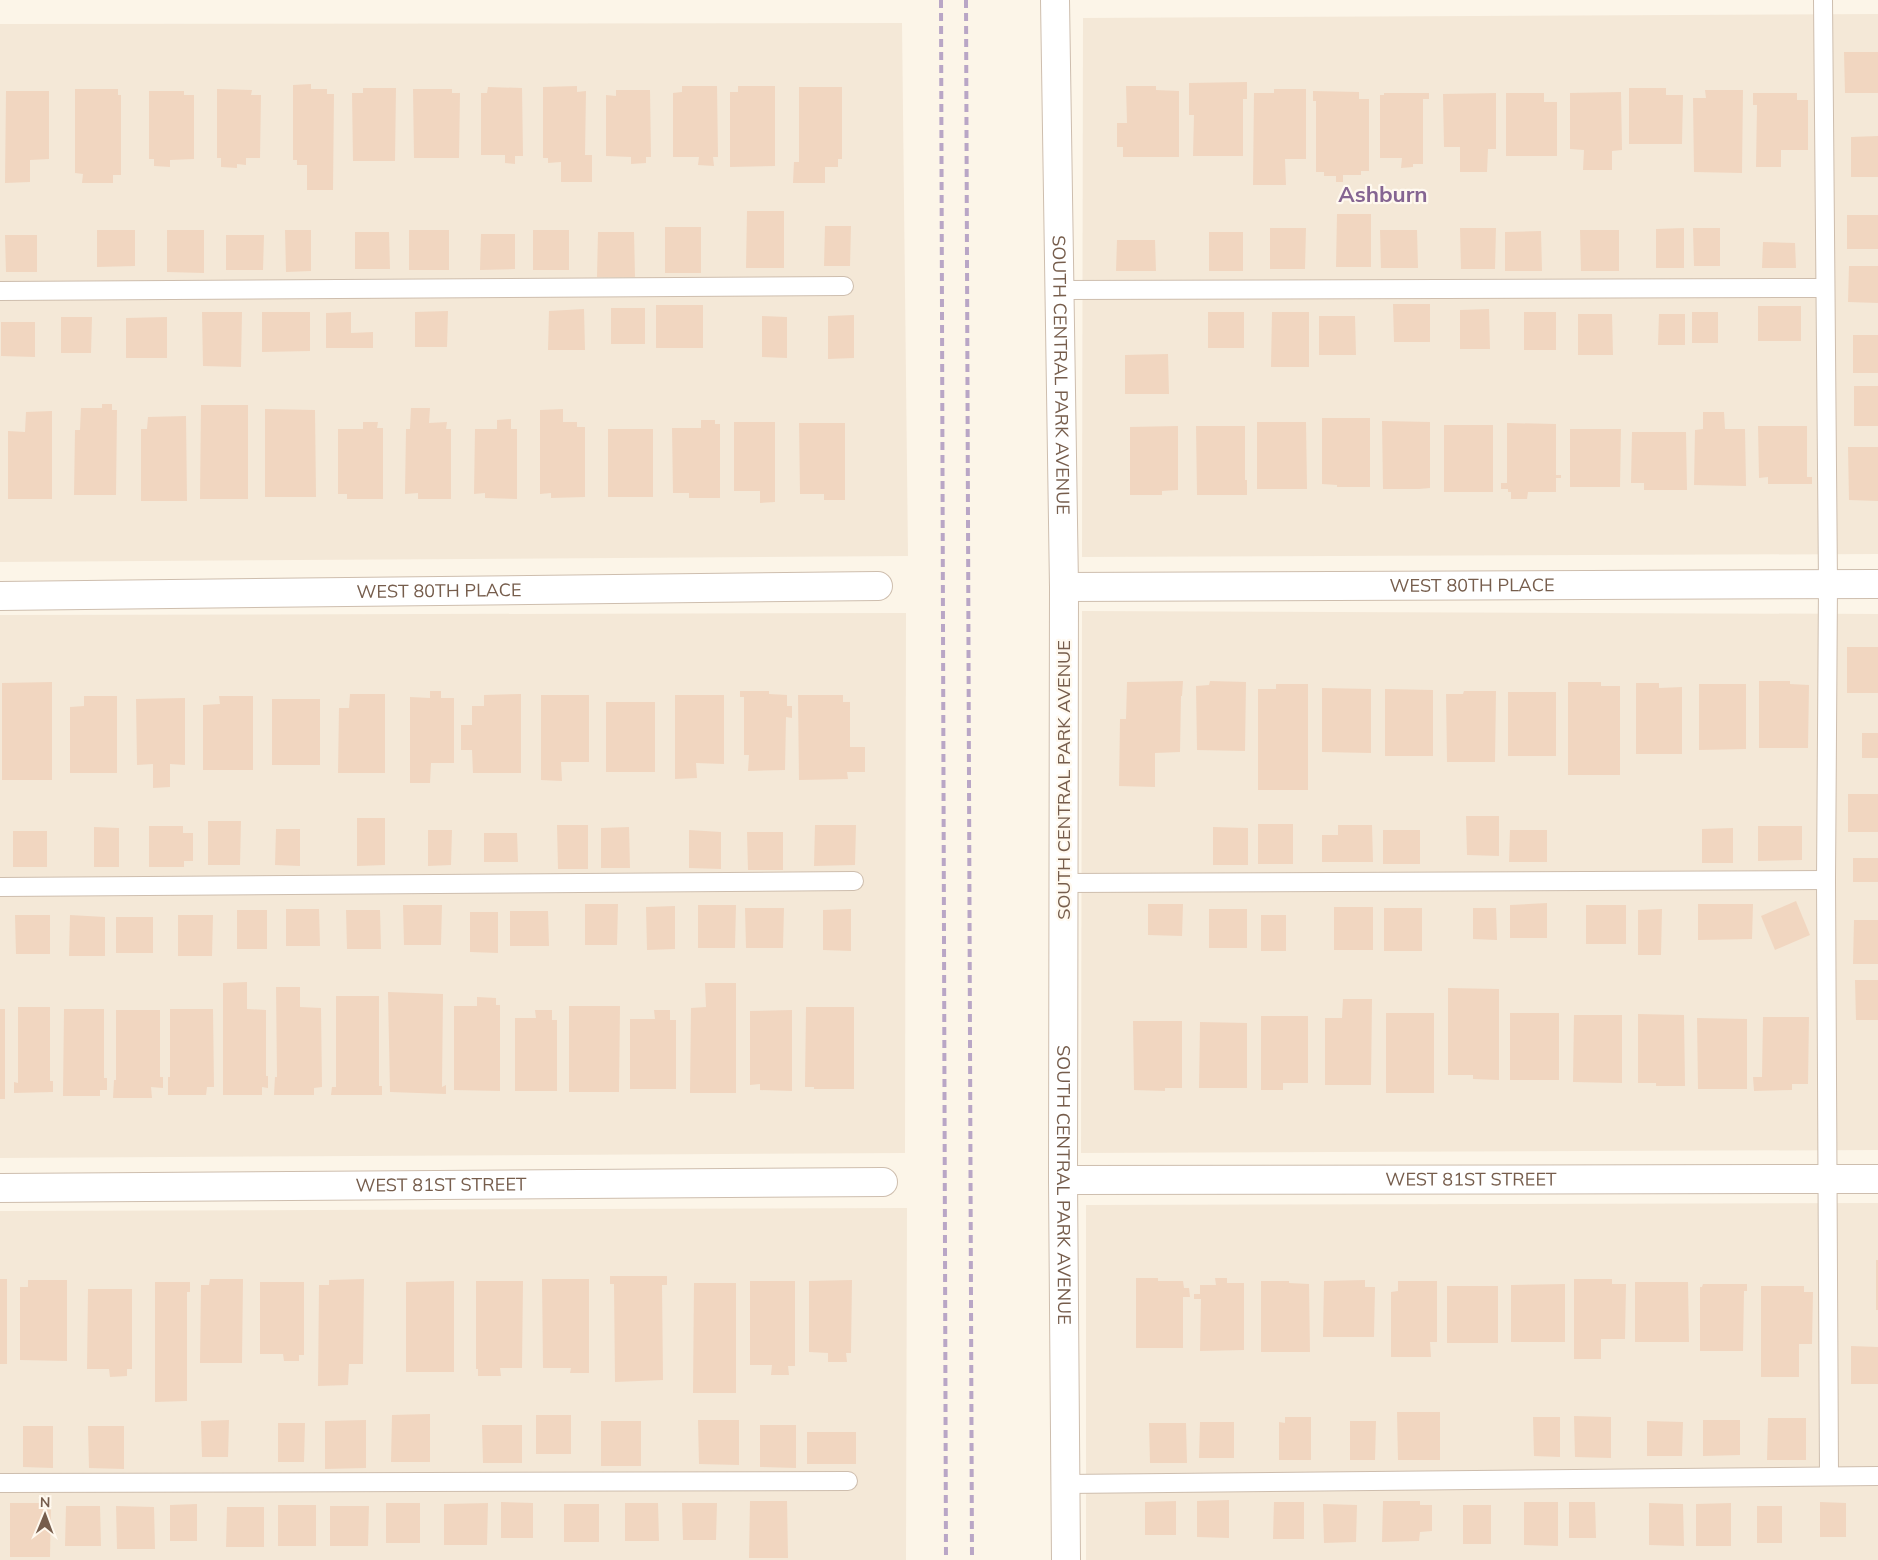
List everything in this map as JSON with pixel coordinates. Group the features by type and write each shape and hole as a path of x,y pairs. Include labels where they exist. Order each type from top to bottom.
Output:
{"street":[{"name":"SOUTH CENTRAL PARK AVENUE","path":"1055,0 1064,587 1063,1180 1066,1560"},
{"name":"WEST 80TH PLACE","path":"1064,587 1878,584"},
{"name":"WEST 80TH PLACE","path":"0,596 878,586"},
{"name":"WEST 81ST STREET","path":"1063,1180 1878,1180"},
{"name":"WEST 81ST STREET","path":"0,1188 883,1182"}],"lane":[{"path":"1823,0 1828,584 1826,880 1829,1476"},
{"path":"0,291 844,286"},
{"path":"1060,290 1825,288"},
{"path":"1064,883 1826,880"},
{"path":"0,887 854,882"},
{"path":"1065,1484 1878,1476"},
{"path":"0,1483 848,1481"}],"shaded area":[{"path":"1878,14 1878,554 1082,557 1083,18"},
{"path":"902,23 908,556 0,562 0,24"},
{"path":"1082,611 1878,614 1878,1150 1081,1153"},
{"path":"906,613 905,1153 0,1158 0,615"},
{"path":"1878,1203 1878,1560 1086,1560 1086,1205"},
{"path":"907,1208 906,1560 0,1560 0,1211"}],"building":[{"path":"1844,52 1878,52 1878,93 1845,93"},
{"path":"1247,82 1247,99 1243,99 1243,156 1193,156 1194,115 1189,115 1189,83"},
{"path":"311,84 311,89 327,89 327,94 334,94 333,190 307,190 307,165 297,165 297,160 293,160 293,85"},
{"path":"577,86 577,92 586,91 585,155 592,155 592,182 561,182 561,162 548,163 548,158 543,158 543,87"},
{"path":"682,86 717,86 718,157 713,157 714,166 698,165 699,157 673,157 673,93 682,92"},
{"path":"738,86 775,86 775,166 730,167 730,92 738,92"},
{"path":"1126,86 1156,86 1156,90 1179,91 1179,157 1123,157 1123,147 1117,147 1117,123 1127,123"},
{"path":"488,87 522,88 523,156 515,156 515,164 505,163 505,155 481,155 481,93 487,93"},
{"path":"799,87 842,87 842,159 838,159 838,167 825,167 825,183 793,183 794,162 799,162"},
{"path":"363,88 396,88 395,161 353,161 352,93 363,93"},
{"path":"1629,88 1666,88 1666,95 1683,95 1682,144 1629,144"},
{"path":"75,89 118,89 118,95 121,95 121,175 113,175 113,183 82,183 83,174 75,173"},
{"path":"217,89 252,90 251,95 261,95 260,158 246,158 246,165 237,164 237,168 221,167 221,158 217,158"},
{"path":"413,89 452,89 452,93 460,93 459,158 414,158"},
{"path":"1274,89 1306,89 1306,159 1285,159 1286,185 1253,185 1254,93 1274,93"},
{"path":"616,90 650,90 651,157 646,157 646,163 631,164 631,157 606,156 606,95 616,96"},
{"path":"1705,90 1743,90 1742,173 1694,172 1693,98 1706,98"},
{"path":"6,91 49,91 49,159 30,160 30,182 5,183"},
{"path":"149,91 184,91 184,95 194,95 194,159 170,160 170,167 154,166 154,159 149,159"},
{"path":"1313,91 1359,92 1359,99 1369,99 1369,171 1361,171 1361,175 1343,175 1343,182 1336,182 1336,176 1324,176 1324,172 1316,172 1316,101 1313,101"},
{"path":"1621,92 1622,150 1612,151 1612,170 1583,170 1584,150 1570,149 1570,93"},
{"path":"1384,93 1429,93 1429,99 1423,99 1423,164 1413,164 1413,167 1401,168 1402,158 1380,158 1380,95 1384,95"},
{"path":"1496,93 1496,149 1488,149 1487,172 1460,172 1460,147 1444,147 1443,94"},
{"path":"1506,93 1544,93 1544,102 1557,102 1557,156 1506,156"},
{"path":"1753,93 1797,93 1797,100 1808,100 1808,150 1781,150 1781,167 1756,167 1757,105 1753,105"},
{"path":"1878,136 1878,177 1851,177 1851,137"},
{"path":"747,211 784,211 784,268 746,268"},
{"path":"1337,214 1371,214 1371,267 1336,267"},
{"path":"1847,215 1878,215 1878,249 1847,249"},
{"path":"825,226 851,226 850,266 824,266"},
{"path":"665,227 701,227 701,273 665,273"},
{"path":"1270,228 1306,228 1305,269 1270,269"},
{"path":"1460,228 1496,228 1495,269 1461,269"},
{"path":"1684,228 1684,268 1656,268 1656,229"},
{"path":"1693,228 1720,228 1720,266 1694,266"},
{"path":"97,230 135,230 135,266 97,267"},
{"path":"167,230 204,230 204,273 167,272"},
{"path":"285,230 311,230 311,271 286,272"},
{"path":"409,230 449,230 449,270 409,270"},
{"path":"533,230 569,230 569,270 533,270"},
{"path":"1380,230 1417,230 1418,268 1381,268"},
{"path":"1580,230 1619,230 1619,271 1581,271"},
{"path":"1541,231 1542,271 1505,271 1505,232"},
{"path":"355,232 389,232 390,269 355,269"},
{"path":"598,232 634,232 635,277 597,277"},
{"path":"1209,232 1243,232 1243,271 1209,271"},
{"path":"481,234 515,234 515,269 480,270"},
{"path":"5,235 37,235 37,272 6,272"},
{"path":"226,235 264,235 263,270 226,270"},
{"path":"1117,240 1155,240 1156,271 1116,271"},
{"path":"1763,242 1795,243 1796,268 1762,268"},
{"path":"1849,266 1878,266 1878,303 1848,302"},
{"path":"1393,304 1430,304 1430,342 1394,342"},
{"path":"656,305 703,305 703,348 656,348"},
{"path":"1758,306 1801,306 1801,341 1758,341"},
{"path":"611,308 645,308 645,344 611,344"},
{"path":"584,309 585,350 548,350 549,311"},
{"path":"1489,309 1490,349 1460,349 1460,310"},
{"path":"448,311 447,347 415,347 415,312"},
{"path":"202,312 242,312 241,367 203,366"},
{"path":"262,312 310,312 310,351 262,352"},
{"path":"351,312 351,333 373,332 373,348 326,348 326,313"},
{"path":"1208,312 1244,312 1244,348 1208,348"},
{"path":"1272,312 1309,312 1309,367 1271,367"},
{"path":"1524,312 1556,312 1556,350 1524,350"},
{"path":"1692,312 1718,312 1718,343 1692,343"},
{"path":"1578,314 1612,314 1613,355 1578,355"},
{"path":"1659,314 1685,314 1685,345 1658,345"},
{"path":"854,315 854,358 828,359 828,316"},
{"path":"762,316 787,317 787,358 762,357"},
{"path":"1319,316 1355,316 1356,355 1319,355"},
{"path":"61,317 92,317 91,353 61,353"},
{"path":"167,317 167,358 126,358 126,318"},
{"path":"1,322 35,322 35,357 1,356"},
{"path":"1853,335 1878,335 1878,373 1853,373"},
{"path":"1168,354 1169,394 1125,394 1125,355"},
{"path":"1854,386 1878,386 1878,426 1854,426"},
{"path":"102,404 112,404 112,410 117,410 116,495 74,495 75,430 80,430 81,408 102,408"},
{"path":"201,405 248,405 248,499 200,499"},
{"path":"411,408 430,408 429,423 447,422 446,429 451,429 451,499 418,499 418,493 405,494 406,429 410,429"},
{"path":"265,409 315,410 316,497 265,497"},
{"path":"563,409 563,422 577,422 577,427 585,427 585,497 551,498 551,493 540,494 540,410"},
{"path":"52,411 52,499 8,499 8,431 25,432 26,412"},
{"path":"1703,412 1724,412 1725,429 1745,429 1746,486 1694,485 1695,430 1703,429"},
{"path":"186,416 187,501 141,501 141,429 147,429 148,417"},
{"path":"1322,418 1370,418 1370,487 1337,487 1337,485 1322,484"},
{"path":"511,419 511,429 517,429 517,499 485,498 485,493 474,494 475,429 497,429 497,420"},
{"path":"701,420 715,420 715,424 720,424 720,498 689,498 689,493 673,493 672,428 701,428"},
{"path":"1382,421 1430,422 1430,488 1383,489"},
{"path":"363,422 378,422 377,428 383,428 383,499 347,499 347,494 338,494 338,429 363,429"},
{"path":"734,422 775,422 775,502 760,503 760,491 734,491"},
{"path":"1257,422 1306,422 1307,489 1257,489"},
{"path":"799,423 845,423 845,500 824,500 824,494 800,494"},
{"path":"1507,423 1556,424 1556,475 1561,475 1561,478 1556,478 1556,492 1528,492 1527,499 1511,499 1511,492 1508,492 1508,489 1501,489 1501,483 1507,483"},
{"path":"1444,425 1493,425 1493,492 1444,492"},
{"path":"1178,426 1178,490 1162,491 1162,495 1130,495 1130,427"},
{"path":"1196,426 1245,426 1245,480 1247,480 1247,495 1197,495"},
{"path":"1758,426 1807,426 1807,477 1812,477 1812,484 1768,484 1768,477 1759,478"},
{"path":"608,429 653,429 653,497 608,497"},
{"path":"1570,429 1621,429 1620,487 1570,487"},
{"path":"1632,432 1686,432 1687,490 1644,490 1644,483 1631,483"},
{"path":"1848,447 1878,447 1878,501 1849,500"},
{"path":"1847,647 1878,647 1878,693 1847,693"},
{"path":"1183,681 1180,752 1155,753 1155,787 1119,786 1120,719 1126,719 1127,682"},
{"path":"1210,681 1246,682 1245,751 1197,750 1196,686 1209,685"},
{"path":"1759,681 1790,681 1790,684 1809,685 1808,748 1759,748"},
{"path":"52,682 52,780 2,780 2,683"},
{"path":"1568,682 1601,682 1601,686 1620,686 1620,775 1568,775"},
{"path":"1636,683 1659,683 1659,688 1682,687 1682,754 1636,754"},
{"path":"1276,684 1308,684 1308,790 1258,790 1258,689 1276,689"},
{"path":"1699,684 1746,684 1746,749 1699,750"},
{"path":"1322,688 1371,689 1371,753 1322,752"},
{"path":"1385,689 1433,690 1433,756 1385,756"},
{"path":"430,691 441,691 441,698 454,698 454,763 431,763 430,783 410,783 410,697 430,698"},
{"path":"740,691 769,691 769,694 787,695 787,706 792,706 792,718 786,717 785,770 748,771 749,755 744,755 744,697 740,697"},
{"path":"1464,691 1496,691 1495,762 1447,762 1446,694 1463,694"},
{"path":"1508,692 1556,692 1556,756 1508,756"},
{"path":"350,694 385,694 385,773 338,773 339,708 349,708"},
{"path":"521,694 521,773 473,773 472,750 461,750 461,725 472,725 472,706 484,706 484,695"},
{"path":"541,695 589,695 589,762 561,762 562,781 541,780"},
{"path":"675,695 724,695 724,764 696,763 697,778 675,779"},
{"path":"798,695 843,695 843,702 850,702 850,747 865,747 865,772 847,772 848,779 799,780"},
{"path":"84,696 117,696 117,773 70,773 70,707 84,706"},
{"path":"219,696 253,696 253,770 203,770 203,705 220,704"},
{"path":"185,698 185,765 170,764 170,787 153,788 153,764 137,765 136,699"},
{"path":"272,699 320,699 320,765 272,765"},
{"path":"606,702 655,702 655,772 606,772"},
{"path":"1862,733 1878,733 1878,758 1862,758"},
{"path":"1848,794 1878,794 1878,832 1848,832"},
{"path":"1466,816 1499,816 1499,856 1467,855"},
{"path":"357,818 385,818 385,865 357,866"},
{"path":"208,821 241,821 240,865 208,865"},
{"path":"1258,824 1293,824 1293,864 1258,864"},
{"path":"557,825 588,825 588,869 558,869"},
{"path":"815,825 856,825 855,865 814,866"},
{"path":"1338,825 1372,825 1373,862 1322,862 1322,835 1338,835"},
{"path":"149,826 183,826 183,833 193,833 193,861 184,861 184,867 149,867"},
{"path":"1758,826 1802,826 1802,860 1758,861"},
{"path":"94,827 119,828 119,867 94,867"},
{"path":"629,827 630,868 601,868 601,828"},
{"path":"1213,827 1248,828 1248,865 1213,865"},
{"path":"1733,828 1733,863 1702,863 1702,829"},
{"path":"276,829 300,829 300,866 275,865"},
{"path":"428,830 452,830 451,865 428,866"},
{"path":"689,830 721,832 721,869 689,868"},
{"path":"1383,830 1420,830 1420,864 1383,864"},
{"path":"1510,830 1547,830 1547,862 1509,862"},
{"path":"13,831 47,831 47,867 13,867"},
{"path":"747,832 783,832 783,870 748,870"},
{"path":"484,833 517,833 518,862 484,862"},
{"path":"1853,858 1878,858 1878,882 1853,882"},
{"path":"1796,901 1810,935 1775,950 1761,916"},
{"path":"1547,903 1547,938 1510,938 1510,905"},
{"path":"585,904 618,904 617,945 585,945"},
{"path":"1148,904 1183,904 1182,936 1148,935"},
{"path":"1698,904 1753,904 1752,939 1698,940"},
{"path":"403,905 442,905 441,945 404,945"},
{"path":"698,905 736,905 735,948 698,948"},
{"path":"1586,905 1626,905 1626,944 1586,944"},
{"path":"675,906 675,949 647,950 646,907"},
{"path":"1334,907 1373,907 1373,950 1334,950"},
{"path":"745,908 784,908 783,948 746,948"},
{"path":"1384,908 1422,908 1422,951 1384,951"},
{"path":"1473,908 1496,908 1497,940 1473,939"},
{"path":"286,909 319,909 320,946 286,946"},
{"path":"851,909 851,951 823,950 823,910"},
{"path":"1209,909 1247,909 1247,948 1209,948"},
{"path":"1662,909 1661,955 1638,955 1638,910"},
{"path":"237,910 267,910 267,949 237,949"},
{"path":"346,910 380,910 381,949 347,949"},
{"path":"510,911 548,911 549,946 510,946"},
{"path":"470,912 498,912 498,953 470,952"},
{"path":"15,915 50,915 50,954 16,954"},
{"path":"70,915 105,917 105,956 69,956"},
{"path":"178,915 213,915 212,956 178,956"},
{"path":"1261,915 1286,915 1286,951 1261,951"},
{"path":"116,917 153,917 153,953 116,953"},
{"path":"1854,920 1878,920 1878,964 1853,964"},
{"path":"1855,980 1878,980 1878,1020 1856,1020"},
{"path":"247,982 247,1009 266,1010 266,1076 268,1076 268,1088 262,1087 262,1095 223,1095 223,983"},
{"path":"705,983 736,983 736,1093 690,1093 691,1008 706,1007"},
{"path":"276,987 300,987 300,1007 321,1008 322,1087 314,1088 314,1095 274,1095 275,1077 277,1077"},
{"path":"1448,988 1499,989 1499,1080 1473,1079 1473,1075 1448,1075"},
{"path":"388,992 443,994 442,1087 446,1085 446,1094 390,1092"},
{"path":"336,996 379,996 379,1086 382,1086 382,1095 331,1095 332,1087 336,1087"},
{"path":"477,997 496,998 496,1005 500,1005 500,1091 454,1090 454,1006 477,1006"},
{"path":"1343,999 1372,999 1371,1085 1325,1085 1325,1018 1342,1018"},
{"path":"569,1006 620,1006 619,1092 569,1092"},
{"path":"18,1007 50,1007 50,1081 53,1081 53,1092 14,1093 14,1082 18,1083"},
{"path":"806,1007 854,1007 854,1089 814,1089 814,1087 805,1087"},
{"path":"0,1009 5,1009 5,1099 0,1099"},
{"path":"64,1009 104,1009 104,1078 107,1078 107,1090 100,1090 100,1096 63,1096"},
{"path":"170,1009 213,1009 214,1087 207,1087 206,1095 168,1095 168,1077 170,1077"},
{"path":"116,1010 160,1010 160,1077 163,1077 163,1088 151,1087 152,1098 113,1098 114,1080 116,1080"},
{"path":"535,1010 552,1010 552,1020 557,1020 557,1091 515,1091 515,1018 536,1018"},
{"path":"654,1010 670,1010 670,1020 676,1020 676,1089 630,1089 630,1019 655,1019"},
{"path":"792,1010 792,1091 760,1090 760,1084 750,1085 750,1011"},
{"path":"1386,1013 1434,1013 1434,1093 1386,1093"},
{"path":"1510,1013 1559,1013 1559,1080 1510,1080"},
{"path":"1638,1014 1684,1015 1685,1086 1656,1086 1656,1083 1638,1083"},
{"path":"1574,1015 1622,1015 1622,1083 1573,1082"},
{"path":"1261,1016 1308,1016 1308,1083 1283,1083 1283,1090 1261,1090"},
{"path":"1763,1017 1809,1017 1808,1084 1792,1084 1792,1090 1754,1091 1753,1077 1762,1077"},
{"path":"1697,1018 1747,1019 1747,1089 1698,1089"},
{"path":"1133,1021 1182,1021 1182,1088 1165,1088 1165,1091 1134,1090"},
{"path":"1200,1022 1247,1023 1247,1088 1199,1088"},
{"path":"1876,1260 1878,1260 1878,1310 1876,1310"},
{"path":"610,1276 667,1276 667,1285 662,1285 663,1380 615,1382 614,1284 610,1284"},
{"path":"1136,1278 1158,1278 1158,1281 1183,1281 1184,1288 1189,1288 1190,1297 1183,1297 1183,1348 1136,1348"},
{"path":"1215,1278 1227,1278 1227,1283 1244,1283 1244,1350 1200,1351 1201,1299 1194,1299 1194,1294 1200,1294 1200,1285 1216,1285"},
{"path":"0,1279 7,1279 7,1364 0,1364"},
{"path":"210,1279 243,1279 242,1363 200,1363 201,1285 209,1285"},
{"path":"364,1279 363,1364 349,1364 348,1385 318,1386 319,1285 329,1285 329,1280"},
{"path":"542,1279 589,1279 589,1373 570,1373 571,1368 543,1368"},
{"path":"1574,1279 1612,1279 1612,1284 1626,1284 1625,1339 1601,1339 1601,1359 1574,1359"},
{"path":"28,1280 67,1280 67,1361 20,1360 20,1287 28,1287"},
{"path":"852,1280 851,1353 846,1353 847,1362 828,1362 828,1353 809,1352 809,1281"},
{"path":"1365,1280 1365,1287 1375,1287 1374,1337 1323,1337 1324,1281"},
{"path":"454,1281 454,1372 406,1372 406,1282"},
{"path":"476,1281 523,1281 522,1368 500,1368 501,1376 478,1376 478,1369 476,1369"},
{"path":"750,1281 795,1281 795,1366 788,1366 789,1375 771,1375 772,1365 750,1365"},
{"path":"1261,1281 1289,1281 1289,1283 1309,1284 1310,1352 1261,1352"},
{"path":"1398,1281 1437,1281 1437,1342 1430,1342 1431,1357 1391,1357 1391,1292 1398,1291"},
{"path":"155,1282 190,1282 190,1292 187,1292 187,1401 155,1402"},
{"path":"260,1282 304,1282 304,1355 299,1355 299,1361 284,1361 283,1354 260,1354"},
{"path":"1635,1282 1688,1282 1689,1342 1635,1342"},
{"path":"694,1283 736,1283 736,1393 693,1393"},
{"path":"1565,1284 1565,1342 1511,1342 1511,1285"},
{"path":"1703,1284 1747,1284 1747,1291 1744,1291 1743,1351 1700,1351 1700,1287"},
{"path":"1447,1286 1498,1286 1498,1343 1447,1343"},
{"path":"1761,1286 1804,1286 1804,1292 1813,1292 1812,1344 1799,1344 1799,1377 1761,1377"},
{"path":"88,1289 132,1289 132,1369 127,1369 127,1376 110,1377 109,1369 87,1369"},
{"path":"1851,1346 1878,1347 1878,1384 1851,1384"},
{"path":"1397,1412 1440,1412 1440,1460 1398,1460"},
{"path":"430,1414 430,1462 391,1462 392,1415"},
{"path":"536,1415 571,1415 571,1454 536,1454"},
{"path":"1574,1416 1611,1417 1611,1458 1575,1457"},
{"path":"1285,1417 1311,1417 1311,1460 1279,1460 1279,1422 1285,1423"},
{"path":"1533,1417 1560,1417 1560,1457 1534,1456"},
{"path":"1768,1418 1806,1418 1806,1460 1767,1460"},
{"path":"229,1420 228,1457 202,1457 201,1421"},
{"path":"366,1420 366,1468 325,1469 325,1421"},
{"path":"698,1420 739,1420 739,1465 699,1464"},
{"path":"1703,1420 1740,1420 1740,1455 1703,1456"},
{"path":"601,1421 641,1421 641,1466 601,1466"},
{"path":"1350,1421 1376,1421 1375,1460 1350,1460"},
{"path":"1647,1421 1683,1422 1682,1456 1647,1456"},
{"path":"1200,1422 1234,1422 1234,1458 1199,1458"},
{"path":"278,1423 305,1423 304,1462 278,1462"},
{"path":"1149,1423 1186,1423 1187,1463 1150,1463"},
{"path":"482,1425 522,1425 522,1463 483,1463"},
{"path":"760,1425 796,1425 796,1468 760,1467"},
{"path":"23,1426 53,1426 53,1468 23,1467"},
{"path":"88,1426 124,1426 124,1469 89,1468"},
{"path":"807,1432 856,1432 856,1464 807,1464"},
{"path":"1229,1500 1229,1538 1197,1537 1197,1501"},
{"path":"750,1501 787,1501 788,1558 749,1558"},
{"path":"1176,1501 1176,1535 1145,1535 1145,1502"},
{"path":"1383,1501 1420,1501 1420,1505 1432,1505 1432,1531 1420,1532 1419,1541 1382,1542"},
{"path":"501,1502 533,1503 533,1538 501,1538"},
{"path":"1274,1502 1304,1502 1304,1539 1273,1539"},
{"path":"1524,1502 1558,1502 1558,1546 1524,1545"},
{"path":"1569,1502 1595,1502 1596,1538 1569,1538"},
{"path":"1820,1502 1846,1503 1846,1537 1820,1537"},
{"path":"10,1503 51,1503 50,1557 10,1557"},
{"path":"386,1503 420,1503 420,1543 386,1543"},
{"path":"488,1503 487,1545 444,1545 444,1504"},
{"path":"625,1503 658,1503 659,1541 625,1541"},
{"path":"682,1503 717,1503 716,1540 683,1540"},
{"path":"1649,1503 1683,1504 1684,1546 1649,1545"},
{"path":"1731,1503 1731,1546 1696,1546 1696,1504"},
{"path":"197,1504 197,1541 170,1541 170,1505"},
{"path":"564,1504 599,1504 599,1542 564,1542"},
{"path":"1323,1504 1357,1505 1356,1542 1324,1543"},
{"path":"278,1505 316,1505 316,1546 278,1546"},
{"path":"1463,1505 1491,1505 1491,1544 1463,1544"},
{"path":"66,1506 100,1506 101,1546 65,1546"},
{"path":"116,1506 154,1507 155,1549 117,1549"},
{"path":"330,1506 369,1506 368,1546 330,1546"},
{"path":"1757,1506 1782,1506 1782,1543 1757,1543"},
{"path":"227,1507 264,1507 264,1547 226,1547"}],"railway":[{"path":"941,0 946,1560"},
{"path":"966,0 972,1560"}],"district":[{"name":"Ashburn","path":"1383,194"}]}
